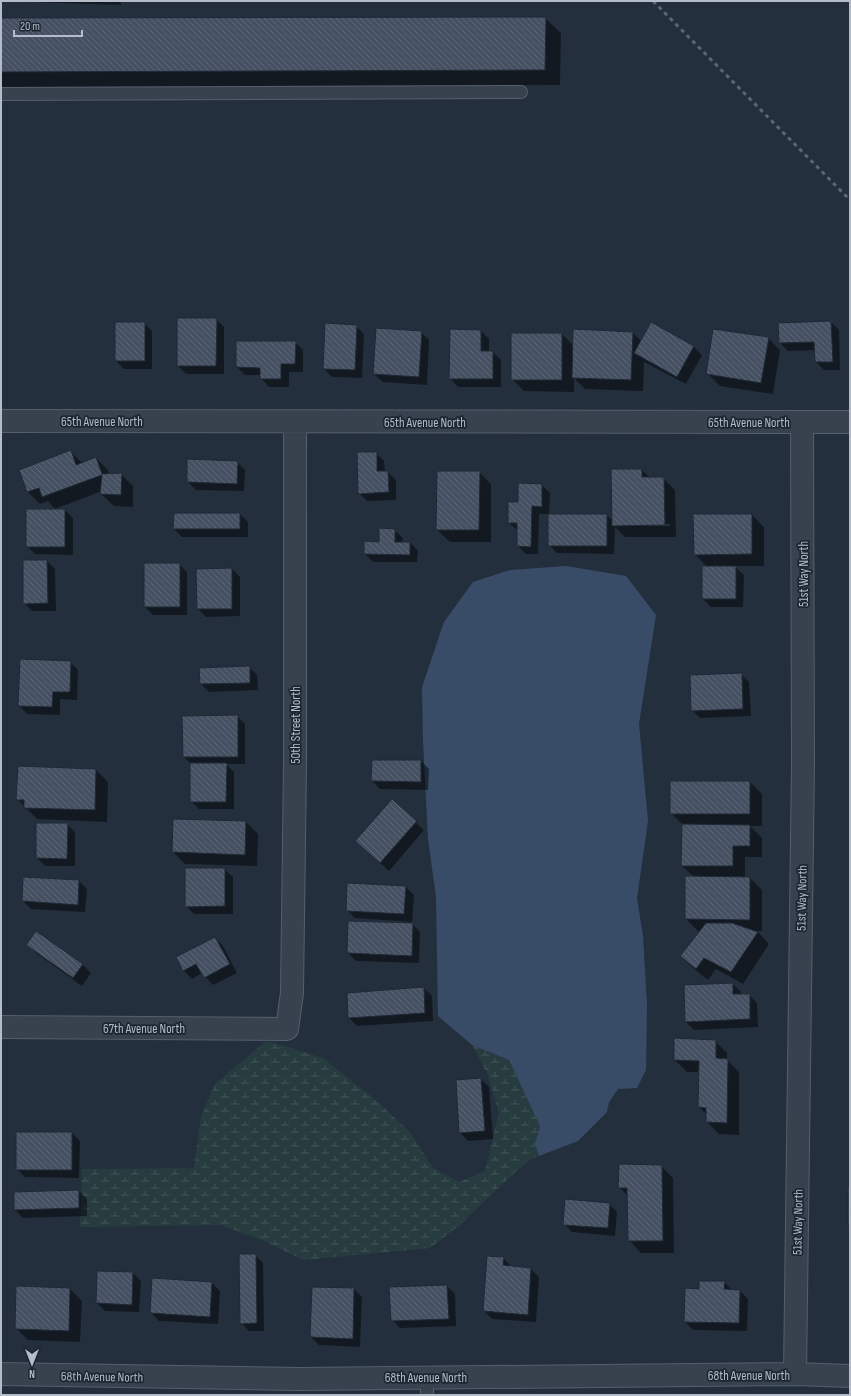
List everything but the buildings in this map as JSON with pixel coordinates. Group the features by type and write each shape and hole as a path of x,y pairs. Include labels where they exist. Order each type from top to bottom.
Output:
{"street":[{"name":"65th Avenue North","path":"1,421 850,422"},
{"name":"50th Street North","path":"287,1028 292,993 295,763 295,422"},
{"name":"51st Way North","path":"795,1374 803,764 802,422"},
{"name":"67th Avenue North","path":"1,1027 287,1028"},
{"name":"68th Avenue North","path":"1,1374 299,1387 427,1386 795,1374 850,1376"}],"lane":[{"path":"1,94 521,92"}],"green space":[{"path":"265,1042 271,1042 323,1058 372,1097 410,1132 433,1168 459,1182 485,1171 499,1113 487,1073 472,1045 509,1060 540,1126 535,1144 539,1156 530,1159 460,1225 430,1248 304,1260 259,1239 221,1225 80,1227 82,1169 194,1168 201,1117 215,1084"}],"water":[{"path":"566,566 626,576 656,615 639,724 648,821 637,898 643,936 647,1004 646,1070 637,1088 618,1089 609,1102 607,1112 578,1141 539,1156 535,1144 540,1126 509,1060 472,1045 438,1016 436,897 428,839 422,687 444,622 473,582 510,570"}],"railway":[{"path":"653,1 850,200"}]}
